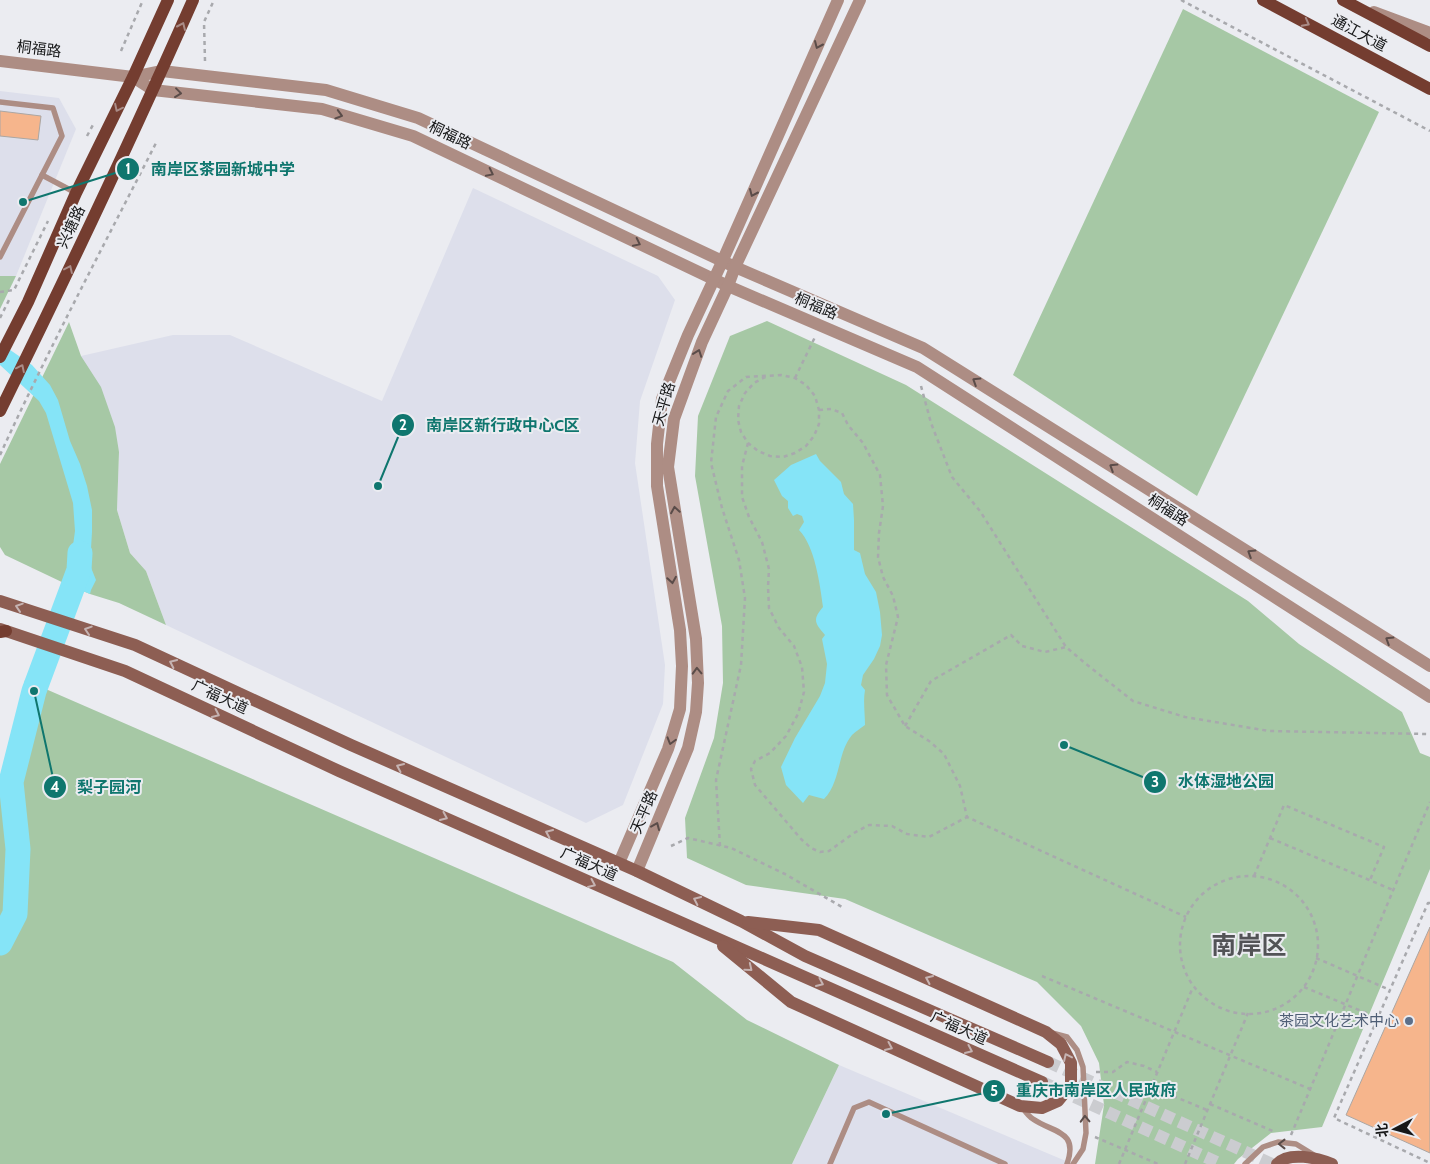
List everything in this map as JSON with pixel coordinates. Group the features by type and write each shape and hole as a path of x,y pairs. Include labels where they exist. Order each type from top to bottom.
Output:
{"main road":[{"name":"兴塘路","path":"0,357 28,302 76,193 133,77 168,0"},
{"name":"兴塘路","path":"0,412 162,71 193,0"},
{"name":"通江大道","path":"1263,0 1430,91"},
{"name":"通江大道","path":"1343,0 1430,46"},
{"name":"广福大道","path":"0,601 135,645 350,745 637,871 741,921 805,956 1048,1062"},
{"name":"广福大道","path":"2,631 125,671 340,771 1042,1082"},
{"path":"711,937 791,1002 1020,1106 1042,1108 1058,1101 1071,1085 1071,1063 1061,1044 1046,1032 819,930 741,921"},
{"path":"1277,1164 1279,1161 1296,1156 1327,1162"}],"street":[{"name":"天平路","path":"619,863 668,749 680,709 682,666 680,630 657,486 656,444 662,399 688,335 838,0"},
{"name":"天平路","path":"637,871 688,748 696,712 698,683 696,639 668,467 674,419 702,342 735,267 860,0"},
{"name":"通江大道","path":"1343,0 1430,33"},
{"name":"桐福路","path":"0,61 133,77 162,71 326,90 418,118 722,262 923,348 1430,666"},
{"name":"桐福路","path":"133,77 153,90 322,110 413,136 728,286 917,367 1430,697"}],"lane":[{"path":"0,102 53,108 62,136 0,257"},
{"path":"42,175 76,193"},
{"path":"1046,1032 1066,1037 1078,1050 1083,1067 1086,1133 1083,1150 1073,1164"},
{"path":"830,1164 854,1108 869,1102 1005,1164"},
{"path":"1020,1106 1032,1118 1063,1133 1070,1143 1070,1155 1067,1164"},
{"path":"1244,1164 1263,1147 1288,1141 1327,1162"}],"path":[{"path":"121,51 143,0"},
{"path":"205,61 204,22 214,0"},
{"path":"1181,0 1430,131"},
{"path":"0,455 18,414 157,141"},
{"path":"0,292 14,290"},
{"path":"0,318 10,298"},
{"path":"795,378 815,337"},
{"path":"720,846 716,780 741,664 745,598 739,560 710,463 716,417 728,391 746,377 781,375 795,378 806,385 815,396 819,410 819,424 814,436 806,446 795,453 783,457 770,456 758,451 748,443 741,432 738,420 739,406 744,393 754,382 767,376"},
{"path":"920,385 931,423 952,477 980,511 1066,647 1133,701 1185,717 1269,731 1428,734"},
{"path":"819,410 831,409 842,413 848,425 863,443 880,475 884,506 879,533 878,557 883,577 893,596 898,617 886,665 887,695 905,726 929,741 944,754 960,786 967,817"},
{"path":"748,443 742,466 742,497 749,517 762,542 768,569 770,608 779,628 794,646 802,667 804,692 798,714 786,736 770,753 755,761 752,769 755,784 801,838 811,848 820,852 829,851 854,832 870,825 892,826 907,834 929,837 967,817"},
{"path":"905,726 931,680 1011,634 1022,646 1045,652 1066,647"},
{"path":"1210,1104 1288,1141 1430,802"},
{"path":"1254,876 1284,805 1384,847 1370,880"},
{"path":"967,817 1186,917"},
{"path":"671,846 688,838 731,848 785,874 842,907"},
{"path":"1270,838 1393,890"},
{"path":"1244,875 1254,876 1267,877 1287,886 1304,902 1314,922 1318,944 1315,968 1304,986 1286,1004 1265,1013 1248,1012 1242,1014 1219,1008 1193,987 1187,976 1180,953 1181,930 1189,910 1203,892 1222,880 1244,875"},
{"path":"1430,903 1428,903 1334,1118 1430,1163"},
{"path":"1316,958 1390,990"},
{"path":"1042,976 1310,1089"},
{"path":"1304,986 1378,1018"},
{"path":"1119,1164 1193,987"},
{"path":"1185,1164 1248,1012"},
{"path":"1096,1072 1113,1072 1127,1062 1144,1066 1157,1072"},
{"path":"1151,1087 1207,1111"},
{"path":"1086,1133 1158,1164"}],"shaded area":[{"path":"0,91 59,98 76,129 16,276 0,276"},
{"path":"473,188 658,276 675,300 640,401 635,463 665,665 663,704 623,805 586,823 166,625 146,571 130,553 117,510 119,452 81,356 173,335 230,335 382,401"},
{"path":"839,1065 1073,1164 792,1164"}],"green space":[{"path":"1183,9 1379,112 1197,496 1013,375"},
{"path":"0,276 16,276 0,309"},
{"path":"767,321 906,385 1248,601 1299,644 1402,712 1420,753 1430,757 1430,869 1322,1127 1271,1133 1234,1164 1095,1164 1104,1105 1099,1063 1081,1026 1037,982 845,899 746,885 687,858 685,818 714,738 723,683 722,626 695,476 698,416 730,336"},
{"path":"69,322 81,356 101,387 115,427 119,452 117,510 130,553 146,571 166,625 119,603 66,584 5,555 0,547 0,464"},
{"path":"25,680 673,962 747,1020 839,1065 792,1164 0,1164 0,777"}],"water":[{"path":"0,343 32,365 50,385 58,400 70,441 87,486 92,510 90,565 96,580 90,594 66,584 72,569 71,560 75,531 73,503 46,413 39,401 0,365"},
{"path":"816,454 820,461 841,482 844,494 853,504 854,550 860,553 865,574 876,592 882,635 880,646 863,675 861,685 865,690 865,725 852,735 847,742 833,784 824,799 809,795 803,803 786,785 781,767 795,738 820,696 825,683 827,664 822,639 825,635 816,621 817,615 823,607 813,556 805,537 799,530 804,522 802,516 797,514 793,516 788,508 788,501 782,496 774,480 791,465"}],"building":[{"path":"0,111 41,116 38,140 0,136"},
{"name":"茶园文化艺术中心","path":"1430,927 1430,1153 1346,1115"}],"waterway":[{"path":"0,943 15,914 18,849 11,782 34,691 79,570 80,553"}],"tunnel":[{"path":"1048,1062 1272,1164"},
{"path":"1042,1082 1221,1164"}],"place":[{"name":"南岸区茶园新城中学","path":"23,202"},
{"name":"南岸区新行政中心C区","path":"378,486"},
{"name":"梨子园河","path":"34,691"},
{"name":"水体湿地公园","path":"1064,745"},
{"name":"茶园文化艺术中心","path":"1409,1021"},
{"name":"重庆市南岸区人民政府","path":"886,1114"}],"district":[{"name":"南岸区","path":"1249,945"}]}
